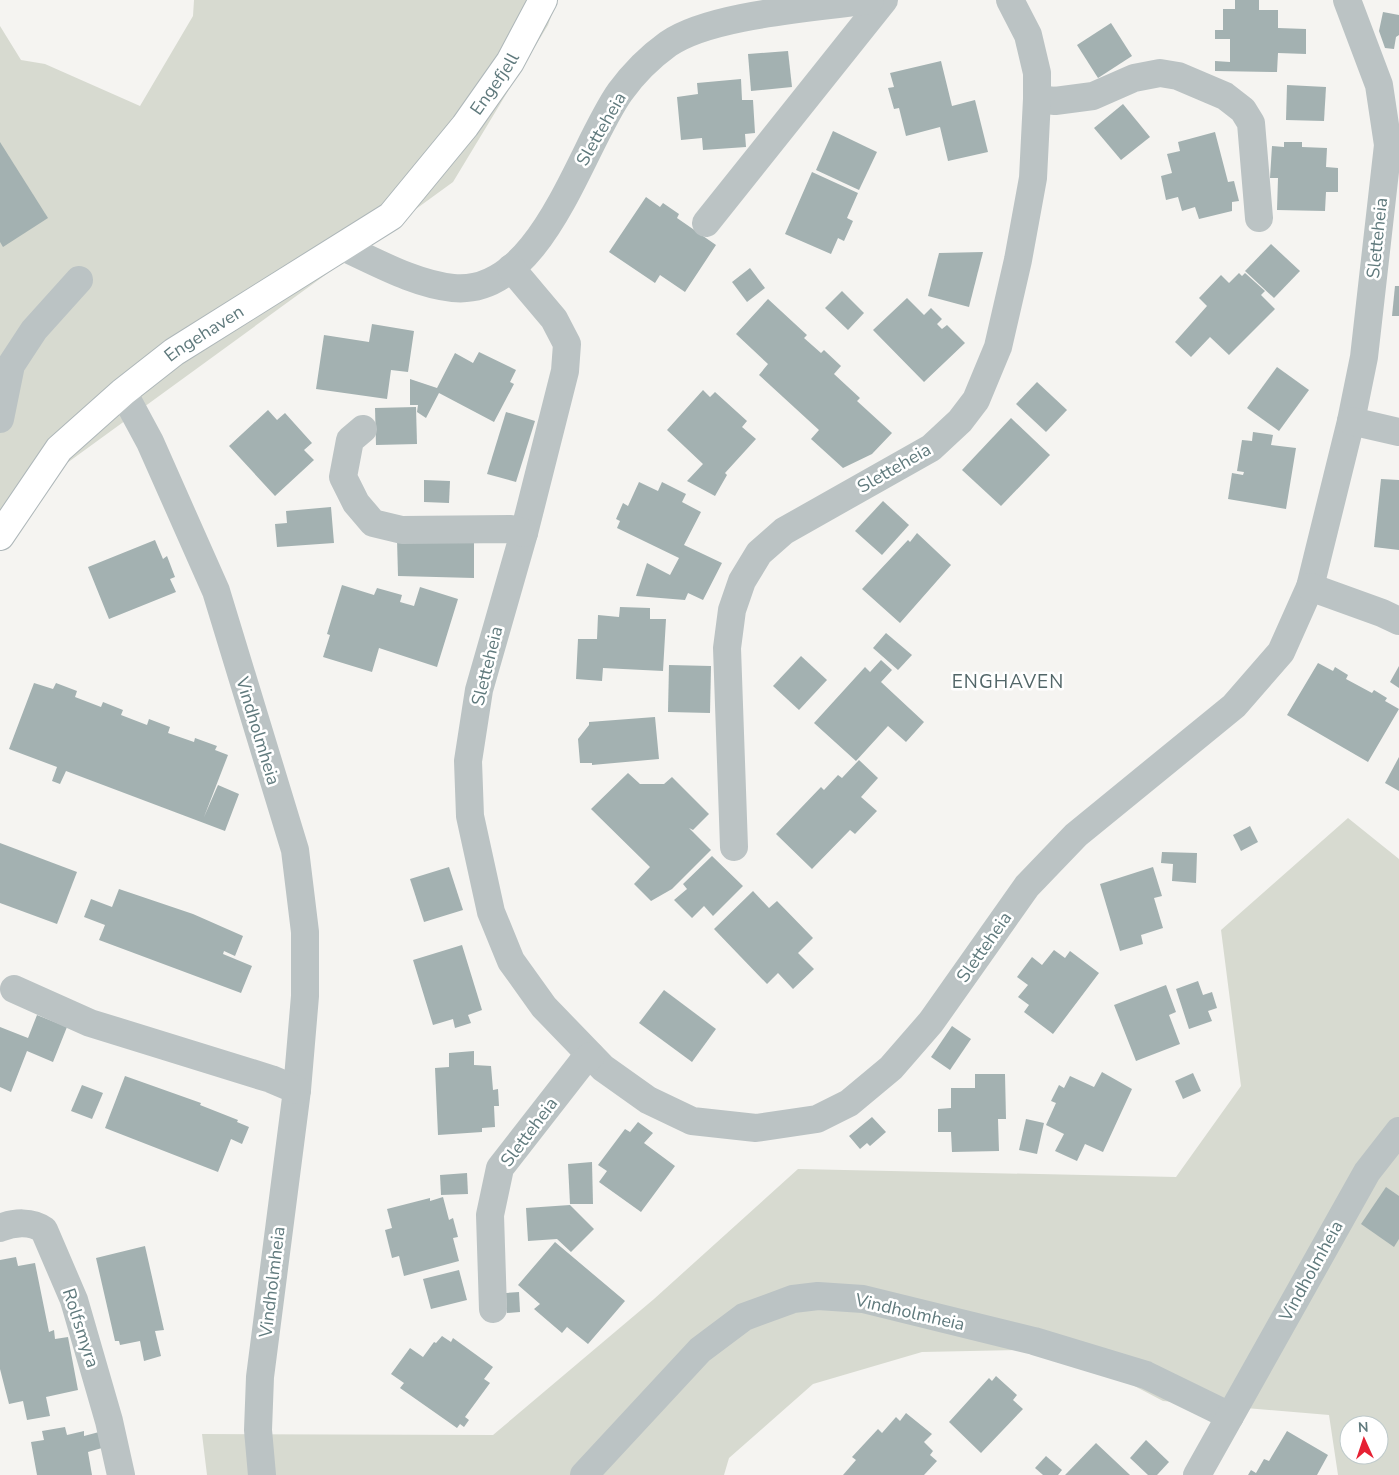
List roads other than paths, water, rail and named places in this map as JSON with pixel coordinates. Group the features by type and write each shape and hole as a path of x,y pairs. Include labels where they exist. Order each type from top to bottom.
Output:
{"street":[{"name":"Engefjell","path":"436,161 465,126 510,62 542,0"},
{"name":"Sletteheia","path":"343,248 428,284 455,288 485,284 511,268 542,236 620,92 648,61 670,43 693,31 734,20 870,0"},
{"path":"706,223 884,0"},
{"name":"Sletteheia","path":"734,847 727,648 732,610 742,581 759,553 784,531 931,448 960,421 976,400 998,346 1018,260 1033,178 1037,99 1037,73 1028,36 1010,0"},
{"name":"Sletteheia","path":"511,268 554,319 567,344 565,371 524,533 478,690 468,761 470,816 491,912 511,961 544,1007 603,1068 648,1100 692,1121 756,1128 817,1119 849,1104 891,1068 932,1022 1027,886 1076,834 1234,706 1282,652 1310,587 1351,421 1364,357 1388,146 1379,85 1347,0"},
{"path":"1037,99 1055,101 1093,96 1134,78 1160,73 1178,76 1225,96 1243,110 1251,124 1259,218"},
{"name":"Engehaven","path":"2,527 59,449 123,392 174,352 343,248 391,216 436,161"},
{"path":"0,419 11,365 34,330 79,280"},
{"name":"Vindholmheia","path":"123,392 150,442 216,592 295,850 305,932 305,987 297,1090 260,1377 258,1430 262,1475"},
{"path":"1351,421 1399,432"},
{"path":"363,429 350,440 342,477 356,503 373,523 402,530 511,529 524,533"},
{"path":"1310,587 1399,621"},
{"path":"14,989 90,1024 271,1079 297,1090"},
{"name":"Sletteheia","path":"493,1309 490,1215 500,1168 581,1064 591,1056"},
{"name":"Vindholmheia","path":"1197,1475 1367,1172 1399,1131"},
{"name":"Rolfsmyra","path":"0,1228 8,1225 36,1224 44,1230 74,1300 109,1421 121,1475"},
{"name":"Vindholmheia","path":"584,1475 700,1350 744,1318 793,1299 818,1296 863,1299 1034,1341 1146,1375 1230,1416"}],"district":[{"name":"ENGHAVEN","path":"1008,682"}]}
